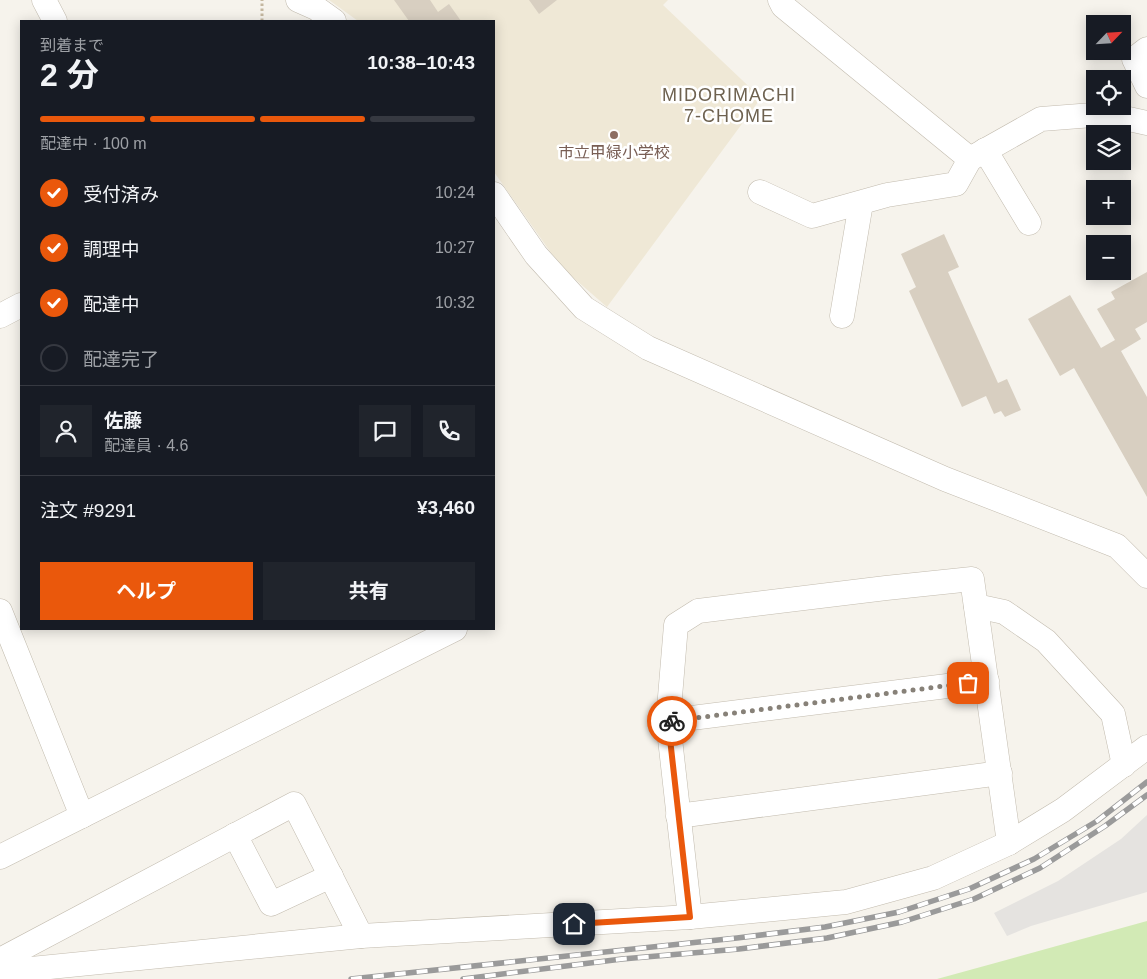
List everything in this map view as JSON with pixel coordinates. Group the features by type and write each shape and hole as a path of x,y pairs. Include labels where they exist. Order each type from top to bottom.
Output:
{"street":[{"path":"44,0 54,20"},
{"path":"298,0 316,8 333,20"},
{"path":"780,0 783,6 978,154 1029,223"},
{"path":"1147,49 1134,59 1147,86"},
{"path":"760,192 812,216 887,195 956,184 978,154 1041,119 1106,114 1147,123"},
{"path":"495,195 536,255 584,308 648,348 945,478 1117,546 1147,576"},
{"path":"842,316 861,203"},
{"path":"0,316 20,306"},
{"path":"690,917 668,721 676,626 698,611 972,579 1010,843"},
{"path":"976,606 1004,612 1046,641 1112,714 1124,765"},
{"path":"0,612 82,816"},
{"path":"0,857 453,630"},
{"path":"668,721 987,680"},
{"path":"0,972 361,936 690,917 846,902 933,878 1010,843 1063,810 1147,747"},
{"path":"678,816 1000,773"},
{"path":"0,960 294,804 361,936"},
{"path":"235,835 271,904 331,876"}],"path":[{"path":"262,0 262,20"}],"shaded area":[{"name":"市立甲緑小学校","path":"329,0 668,0 663,5 761,98 607,307 561,267 495,173 495,20 357,20"},
{"path":"1147,815 1147,892 1031,926 1007,936 994,913 1058,881 1121,839"}],"green space":[{"path":"1147,921 1147,979 937,979"}],"building":[{"path":"394,0 430,0 438,12 449,4 460,20 408,20"},
{"path":"529,0 557,0 539,14"},
{"path":"944,234 959,267 948,272 998,383 1007,379 1021,410 1005,417 1001,411 994,414 986,396 962,407 909,291 916,287 901,254"},
{"path":"1147,272 1147,322 1135,329 1141,339 1121,351 1147,397 1147,497 1074,368 1060,376 1028,319 1070,295 1101,348 1115,340 1097,309 1115,299 1111,292"}],"railway":[{"path":"351,979 737,938 825,927 899,912 969,889 1034,859 1097,821 1147,782"},
{"path":"463,979 622,959 739,949 827,938 902,922 974,899 1040,868 1105,826 1147,795"}],"way so far":[{"path":"672,721 968,683"}],"place":[{"name":"市立甲緑小学校","path":"614,135"}],"district":[{"name":"MIDORIMACHI 7-CHOME","path":"729,105"}],"route":[{"path":"574,924 690,917 668,721 672,721"}]}
